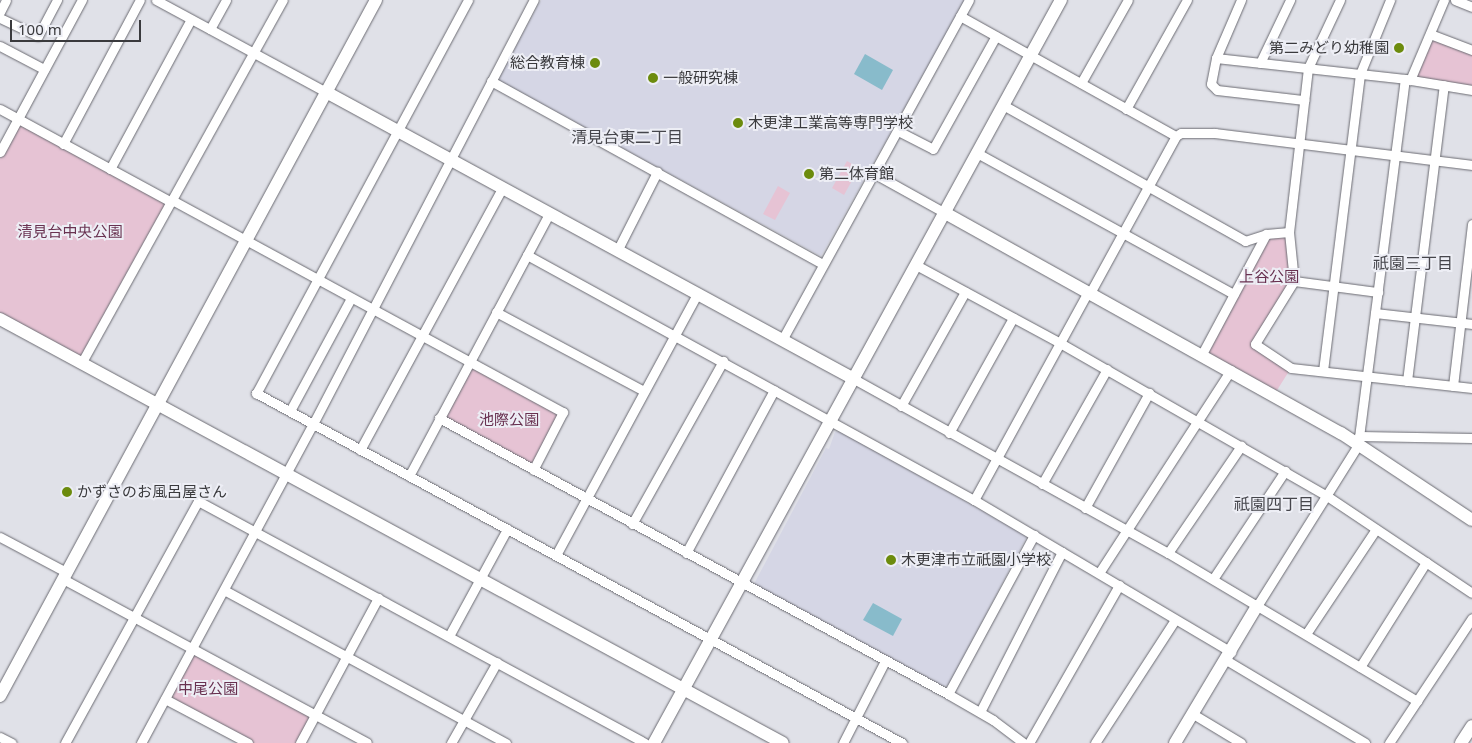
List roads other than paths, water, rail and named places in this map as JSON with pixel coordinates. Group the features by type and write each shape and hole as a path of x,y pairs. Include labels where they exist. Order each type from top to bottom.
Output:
{"street":[{"path":"0,12 6,0"},
{"path":"0,18 38,36 57,0"},
{"path":"0,152 82,0"},
{"path":"63,144 140,0"},
{"path":"156,0 854,379 1168,553 1417,701"},
{"path":"210,29 226,0"},
{"path":"82,362 283,0"},
{"path":"0,696 376,0"},
{"path":"468,0 256,393 712,638 902,743"},
{"path":"141,743 256,532 448,159 534,0"},
{"path":"782,340 875,174 968,0"},
{"path":"654,743 1061,0"},
{"path":"1081,83 1128,0"},
{"path":"1126,108 1187,0"},
{"path":"1241,0 1216,58 1211,84 1218,90 1304,100"},
{"path":"1260,63 1290,0"},
{"path":"1340,0 1308,68 1289,232 1294,281 1255,344 1291,368 1472,388"},
{"path":"1323,371 1360,74 1390,0"},
{"path":"1175,743 1257,606 1327,496 1359,440 1395,155 1408,79 1444,0"},
{"path":"1455,0 1472,6"},
{"path":"960,16 1176,136"},
{"path":"110,169 191,19"},
{"path":"1430,34 1472,50"},
{"path":"898,131 933,149 996,36"},
{"path":"0,46 44,69"},
{"path":"1216,58 1408,79 1472,90"},
{"path":"491,81 823,264"},
{"path":"1407,380 1444,86"},
{"path":"1004,105 1150,186 1258,249"},
{"path":"0,110 246,240 469,363 563,412 533,470"},
{"path":"974,500 1060,343 1124,234 1176,136 1188,132 1215,133 1472,164"},
{"path":"977,153 1234,294"},
{"path":"617,250 657,172"},
{"path":"875,174 1359,440 1472,520"},
{"path":"360,450 502,188"},
{"path":"409,476 549,214"},
{"path":"1453,386 1472,224"},
{"path":"1245,241 1266,234 1289,232"},
{"path":"1202,354 1266,234"},
{"path":"527,255 675,334 830,422 974,500 1119,585 1365,743"},
{"path":"916,265 1150,393 1327,496 1472,593"},
{"path":"1294,281 1378,292"},
{"path":"901,406 965,292"},
{"path":"556,555 697,294"},
{"path":"290,412 351,298"},
{"path":"496,312 644,391"},
{"path":"1375,313 1472,324"},
{"path":"949,433 1014,318"},
{"path":"0,319 783,743"},
{"path":"632,524 723,361"},
{"path":"1042,484 1106,369"},
{"path":"1099,573 1231,370"},
{"path":"686,553 774,390"},
{"path":"1085,508 1150,393"},
{"path":"439,418 948,694 980,712 1023,743"},
{"path":"1359,440 1472,438"},
{"path":"1168,553 1241,446"},
{"path":"1213,580 1284,471"},
{"path":"65,743 198,501 645,743"},
{"path":"449,636 507,529"},
{"path":"1306,634 1376,529"},
{"path":"948,694 1034,535"},
{"path":"0,537 134,617 367,743"},
{"path":"980,712 1062,552"},
{"path":"1360,667 1426,562"},
{"path":"1029,743 1119,585"},
{"path":"224,590 506,743"},
{"path":"300,743 378,598"},
{"path":"1389,743 1472,618"},
{"path":"1095,743 1175,620"},
{"path":"843,743 885,661"},
{"path":"451,743 497,662"},
{"path":"165,699 248,743"},
{"path":"1193,714 1230,740 1241,743"},
{"path":"1461,743 1472,726"},
{"path":"0,737 12,743"}],"water":[{"path":"865,54 893,70 882,90 854,74"},
{"path":"873,603 902,619 893,636 863,620"}],"place":[{"name":"第二みどり幼稚園","path":"1399,48"},
{"name":"総合教育棟","path":"595,63"},
{"name":"一般研究棟","path":"653,78"},
{"name":"木更津工業高等専門学校","path":"738,123"},
{"name":"第二体育館","path":"809,174"},
{"name":"かずさのお風呂屋さん","path":"67,492"},
{"name":"木更津市立祇園小学校","path":"891,560"}],"district":[{"name":"清見台東二丁目","path":"627,137"},
{"name":"祇園三丁目","path":"1413,263"},
{"name":"祇園四丁目","path":"1274,504"}],"park label":[{"name":"清見台中央公園","path":"70,232"},
{"name":"上谷公園","path":"1269,277"},
{"name":"池際公園","path":"509,420"},
{"name":"中尾公園","path":"208,689"}]}
